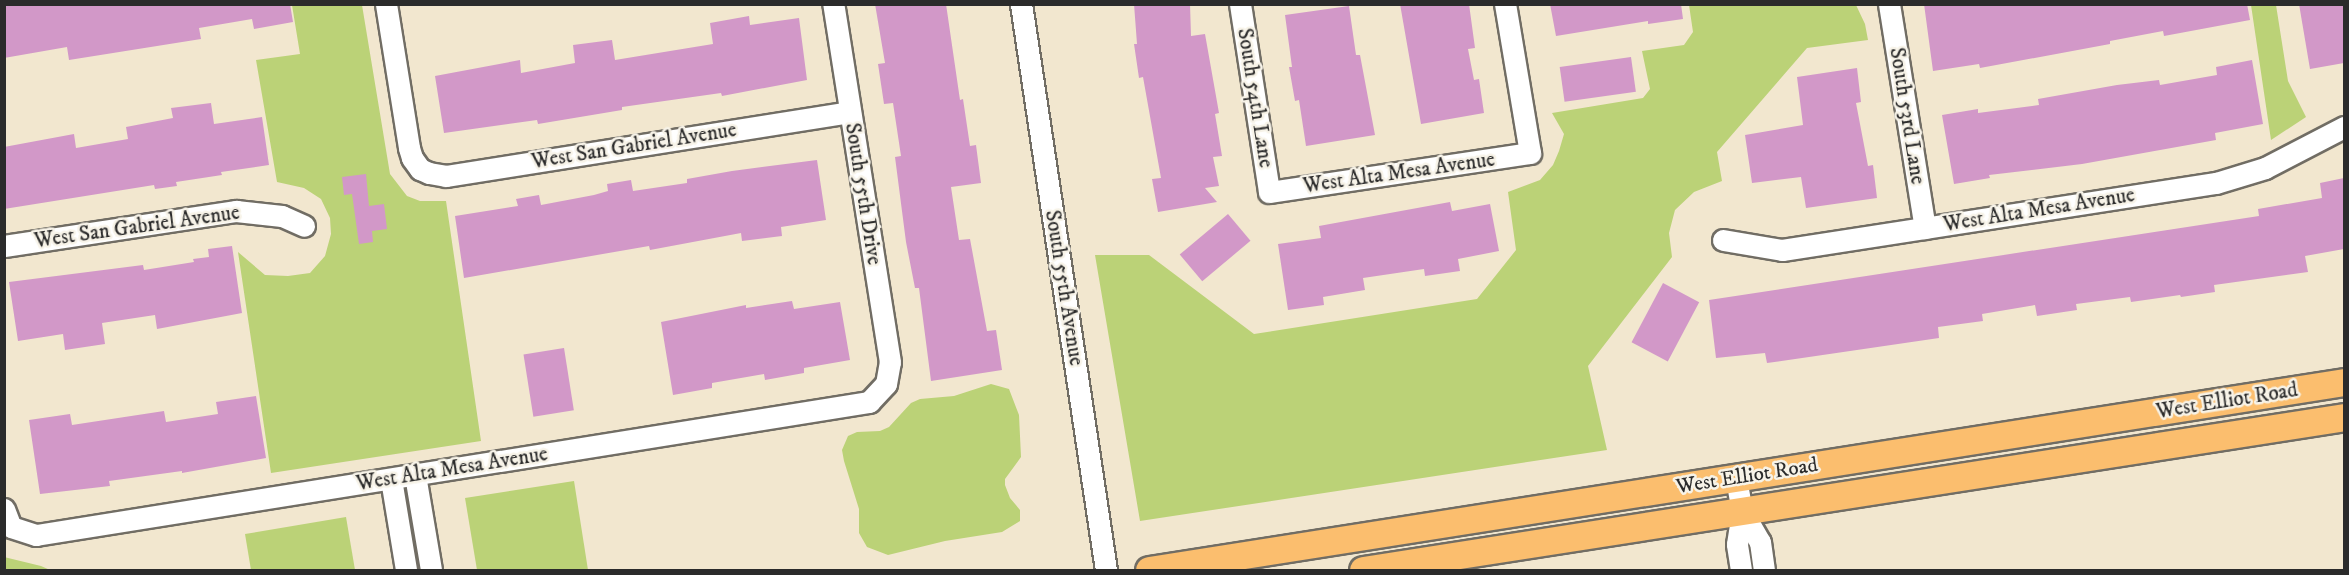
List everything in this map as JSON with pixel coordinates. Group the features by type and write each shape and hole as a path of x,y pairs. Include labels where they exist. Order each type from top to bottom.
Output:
{"main road":[{"name":"West Elliot Road","path":"1149,570 2344,382"},
{"name":"West Elliot Road","path":"1363,570 2344,417"}],"street":[{"name":"West San Gabriel Avenue","path":"386,4 412,158 420,169 446,176 850,112"},
{"name":"South 55th Drive","path":"833,4 890,362 886,384"},
{"name":"South 55th Avenue","path":"1022,4 1106,570"},
{"name":"South 54th Lane","path":"1240,4 1269,192"},
{"name":"West Alta Mesa Avenue","path":"1269,192 1530,153 1505,4"},
{"name":"South 53rd Lane","path":"1888,4 1925,228"},
{"name":"West Alta Mesa Avenue","path":"1723,240 1782,250 2216,183 2265,168 2344,127"},
{"name":"West San Gabriel Avenue","path":"4,246 236,211 282,216 304,226"},
{"name":"West Alta Mesa Avenue","path":"8,518 36,535 869,402 886,384"},
{"path":"416,475 431,570"},
{"path":"1736,478 1742,511 1737,544 1742,570"},
{"path":"391,479 406,570"},
{"path":"1742,511 1760,542 1764,570"}],"green space":[{"path":"292,5 362,5 390,174 407,196 420,201 446,201 481,441 271,473 238,252 265,275 288,276 310,273 325,256 331,234 330,218 321,199 304,188 277,182 256,60 300,54"},
{"path":"1689,5 1856,5 1865,24 1868,40 1807,48 1717,152 1722,181 1694,192 1675,210 1669,233 1672,257 1588,366 1607,450 1140,521 1095,255 1149,255 1254,334 1477,299 1516,250 1508,192 1540,180 1553,165 1559,151 1564,134 1552,113 1643,98 1650,89 1642,51 1684,45 1693,32"},
{"path":"2251,5 2276,5 2288,81 2306,117 2271,140"},
{"path":"991,384 1009,389 1019,415 1021,457 1005,479 1005,485 1010,498 1020,510 1020,521 1002,532 945,541 888,555 867,547 859,533 859,509 842,450 848,436 857,432 880,431 889,427 911,403 920,399 954,396"},
{"path":"574,481 588,570 477,570 465,498"},
{"path":"346,517 355,570 251,570 245,534"},
{"path":"4,557 41,566 50,570 5,570"}],"building":[{"path":"4,4 290,4 293,22 254,29 252,19 199,28 201,39 69,60 67,47 4,58"},
{"path":"875,4 946,4 960,100 963,99 970,146 976,145 981,183 951,187 959,240 970,239 987,331 996,330 1002,370 931,381 919,288 915,288 906,242 895,157 901,156 893,103 884,104 878,64 885,63"},
{"path":"1134,4 1190,4 1191,36 1205,34 1219,113 1215,114 1222,156 1213,157 1219,186 1205,188 1217,202 1158,212 1152,179 1161,178 1143,77 1139,78 1134,44 1137,44"},
{"path":"1400,4 1469,4 1475,48 1468,49 1474,80 1479,79 1484,113 1421,124"},
{"path":"1550,4 1681,4 1683,19 1648,24 1648,21 1556,36"},
{"path":"1924,4 2247,4 2250,20 2164,36 2163,31 2110,41 2110,44 1980,68 1979,64 1933,71"},
{"path":"2299,4 2344,4 2344,63 2310,69"},
{"path":"1349,6 1356,55 1360,55 1375,135 1306,146 1299,100 1295,101 1289,67 1292,67 1285,15"},
{"path":"749,16 750,25 799,18 807,80 722,96 721,93 622,107 622,110 538,124 537,120 444,133 435,76 520,60 521,73 575,63 573,45 612,40 615,60 713,44 710,23"},
{"path":"1631,57 1636,92 1565,102 1560,67"},
{"path":"2252,60 2263,124 2215,133 2216,140 2082,164 1989,175 1990,178 1954,184 1942,115 1978,109 1978,113 2039,105 2038,99 2117,85 2159,80 2160,85 2217,75 2216,67"},
{"path":"1857,68 1861,102 1856,103 1868,166 1873,165 1877,198 1806,208 1801,177 1752,183 1745,135 1803,125 1797,77"},
{"path":"211,103 214,124 262,117 269,165 176,182 177,186 155,189 154,185 4,209 4,147 74,134 76,148 128,139 126,127 173,118 171,108"},
{"path":"817,160 826,220 781,227 782,236 742,241 741,233 650,250 649,246 464,278 455,216 518,206 516,199 539,195 541,205 594,195 608,191 607,184 631,180 633,191 687,183 687,179 732,171"},
{"path":"366,174 369,206 384,204 387,229 372,231 373,242 359,244 352,194 344,195 342,177"},
{"path":"2344,178 2344,249 2305,256 2308,272 2214,285 2215,292 2181,297 2180,295 2131,302 2130,297 2076,304 2077,310 2037,316 2035,305 1982,314 1983,321 1938,327 1939,338 1809,357 1767,363 1765,353 1716,358 1709,300 2259,216 2258,209 2322,198 2320,183"},
{"path":"1450,202 1452,211 1490,204 1499,251 1458,259 1460,271 1425,276 1424,269 1363,278 1365,290 1323,297 1324,305 1288,310 1278,244 1321,238 1319,226"},
{"path":"1228,214 1250,241 1202,281 1180,254"},
{"path":"232,246 242,313 157,329 155,315 102,323 105,344 65,350 63,334 18,341 9,282 143,265 144,270 194,262 193,259 209,257 208,249"},
{"path":"1663,283 1699,302 1668,361 1632,342"},
{"path":"792,301 794,309 840,302 850,360 804,368 804,373 765,380 764,374 712,383 712,388 673,395 661,322 746,305 746,308"},
{"path":"564,348 574,410 533,417 524,354"},
{"path":"256,396 266,458 182,473 182,471 109,481 110,486 40,494 29,420 70,414 72,425 164,411 166,422 218,414 216,402"}]}
